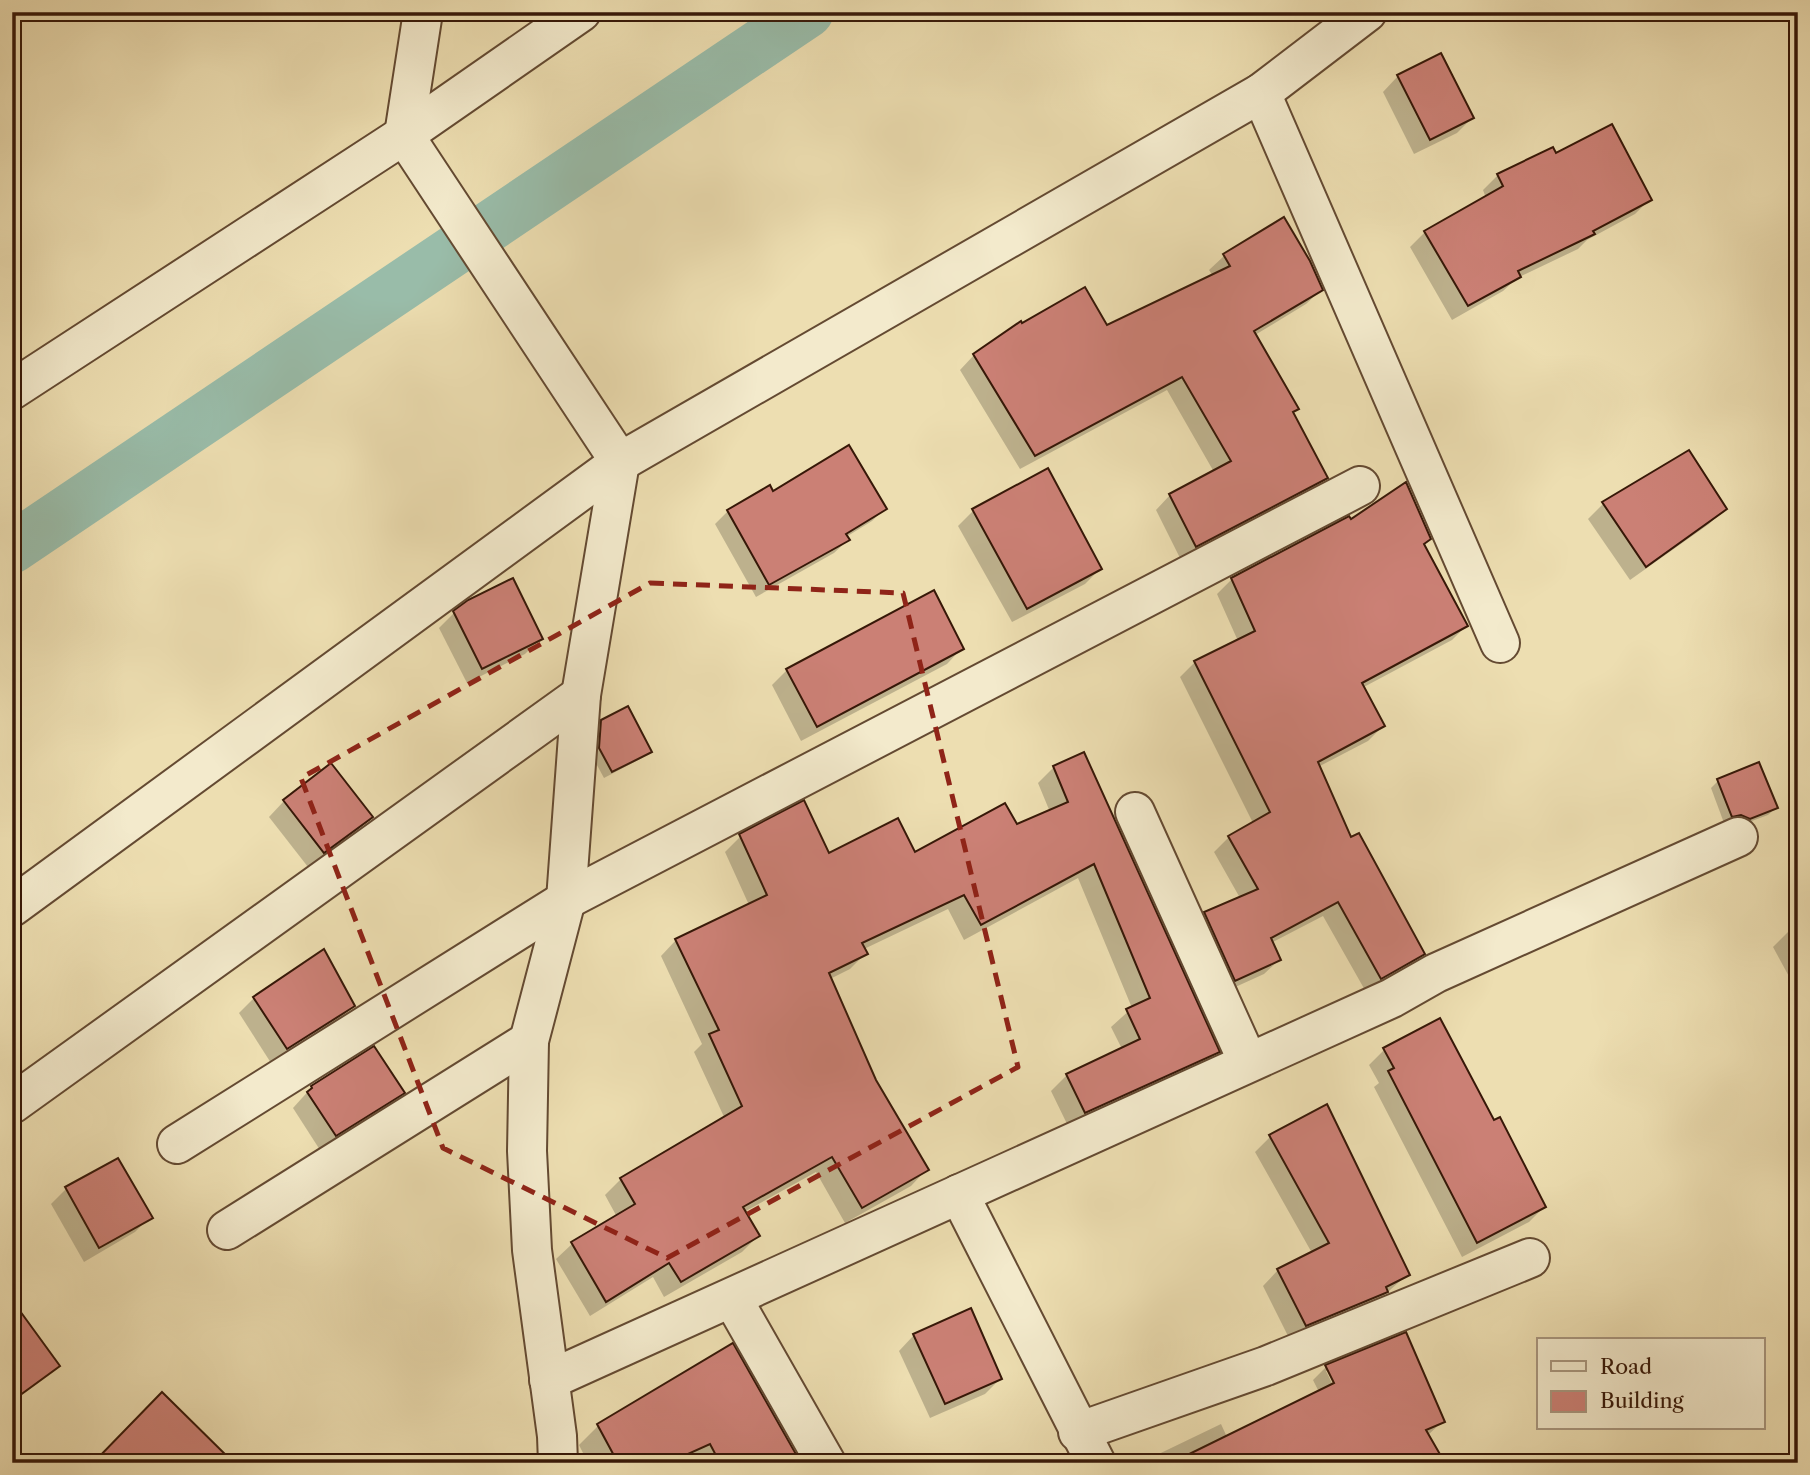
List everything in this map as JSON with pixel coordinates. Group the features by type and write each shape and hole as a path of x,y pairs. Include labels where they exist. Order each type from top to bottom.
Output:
{"street":[{"path":"423,12 404,135 620,462 581,695 566,900 529,1041 527,1151 532,1250 557,1450 585,1463"},
{"path":"12,390 404,135 581,12"},
{"path":"12,907 620,462 1261,93 1367,12"},
{"path":"1261,93 1500,643"},
{"path":"177,1144 566,900 1360,486"},
{"path":"12,1104 581,695"},
{"path":"1135,812 1248,1062"},
{"path":"549,1380 1392,998 1436,973 1738,837"},
{"path":"226,1230 529,1041"},
{"path":"958,1194 1087,1447 1266,1366 1530,1258"},
{"path":"732,1298 826,1463"}],"highlighted area":[{"path":"650,583 903,593 1018,1067 667,1258 443,1148 301,778"}],"building":[{"path":"1441,53 1474,118 1430,140 1397,75"},
{"path":"1612,124 1652,200 1593,231 1595,234 1518,271 1521,277 1468,306 1424,231 1503,186 1497,174 1553,147 1556,153"},
{"path":"1284,217 1310,261 1323,290 1254,331 1299,409 1293,412 1328,478 1196,547 1169,494 1231,461 1182,377 1035,456 973,354 1021,321 1022,323 1085,287 1107,325 1230,266 1223,254"},
{"path":"849,445 887,509 846,534 850,540 769,585 727,510 770,485 773,491"},
{"path":"1689,450 1727,509 1646,567 1602,502"},
{"path":"1048,468 1102,569 1027,609 972,509"},
{"path":"1406,482 1431,539 1424,544 1468,626 1362,683 1385,726 1318,762 1351,837 1359,833 1425,954 1381,979 1338,902 1271,938 1281,960 1235,981 1204,912 1258,889 1228,836 1270,812 1194,661 1255,631 1231,578 1349,516 1351,519"},
{"path":"513,578 543,639 482,669 453,611 468,600"},
{"path":"934,590 964,649 817,727 786,669"},
{"path":"628,706 652,752 612,772 599,748 601,720"},
{"path":"1084,752 1220,1052 1085,1113 1066,1074 1140,1039 1126,1009 1150,998 1094,864 981,925 964,895 862,943 868,954 829,973 876,1080 929,1170 862,1208 832,1157 743,1207 760,1236 681,1282 669,1263 606,1302 571,1242 635,1204 620,1178 742,1106 709,1034 719,1030 675,939 767,895 739,834 804,800 829,853 898,818 915,852 1005,803 1017,824 1068,802 1053,766"},
{"path":"1759,762 1778,808 1750,819 1741,815 1732,817 1717,779"},
{"path":"331,763 373,817 324,853 283,800"},
{"path":"324,949 355,1006 287,1049 253,997"},
{"path":"1440,1018 1494,1120 1500,1117 1546,1207 1477,1243 1388,1071 1394,1068 1383,1048"},
{"path":"374,1046 405,1093 336,1136 307,1092 311,1086"},
{"path":"1327,1104 1410,1275 1386,1287 1388,1292 1306,1326 1277,1269 1329,1243 1269,1135"},
{"path":"118,1158 153,1218 99,1248 65,1187"},
{"path":"12,1300 60,1366 12,1401"},
{"path":"971,1308 1002,1379 945,1404 913,1334"},
{"path":"1406,1332 1445,1422 1426,1430 1445,1463 1171,1463 1334,1383 1325,1365"},
{"path":"733,1343 801,1463 720,1463 710,1444 668,1463 618,1463 597,1424"},
{"path":"162,1392 234,1463 93,1463"}],"waterway":[{"path":"12,548 808,12"}]}
